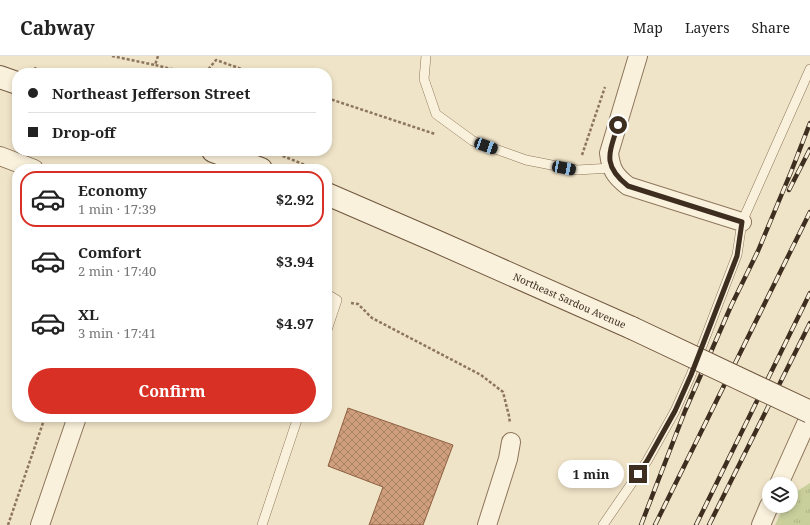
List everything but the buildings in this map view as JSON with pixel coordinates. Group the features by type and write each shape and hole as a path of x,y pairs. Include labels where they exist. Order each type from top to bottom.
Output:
{"main road":[{"path":"0,77 12,81"},
{"path":"226,156 247,164"},
{"name":"Northeast Sardou Avenue","path":"332,196 632,328 810,413"}],"street":[{"path":"638,56 609,153 610,164 617,177 628,186 742,222"},
{"path":"0,156 21,164"},
{"path":"782,477 810,413"},
{"path":"40,525 74,422"},
{"path":"487,525 508,459 510,442"},
{"path":"761,525 766,513"}],"lane":[{"path":"426,56 424,79 436,114 473,141 526,160 577,170 612,168"},
{"path":"603,525 647,461 675,411 691,375 737,256 742,222 810,69"},
{"path":"332,297 337,300 332,315"},
{"path":"262,525 296,422"}],"path":[{"path":"112,56 168,68"},
{"path":"155,65 158,56"},
{"path":"209,68 218,56"},
{"path":"216,60 239,68"},
{"path":"580,159 606,86"},
{"path":"282,156 302,164"},
{"path":"337,300 358,304 372,318 481,375 503,392 509,416 510,442"},
{"path":"8,525 43,422"}],"green space":[{"path":"810,483 810,525 775,525 781,513 798,513 798,491"}],"railway":[{"path":"641,525 685,411 731,306 758,251 810,123"},
{"path":"789,190 810,149"},
{"path":"655,525 810,212"},
{"path":"696,525 810,293"},
{"path":"709,525 810,323"}],"route":[{"path":"618,125 609,153 610,164 617,177 628,186 742,222 737,256 691,375 675,411 638,474"}]}
